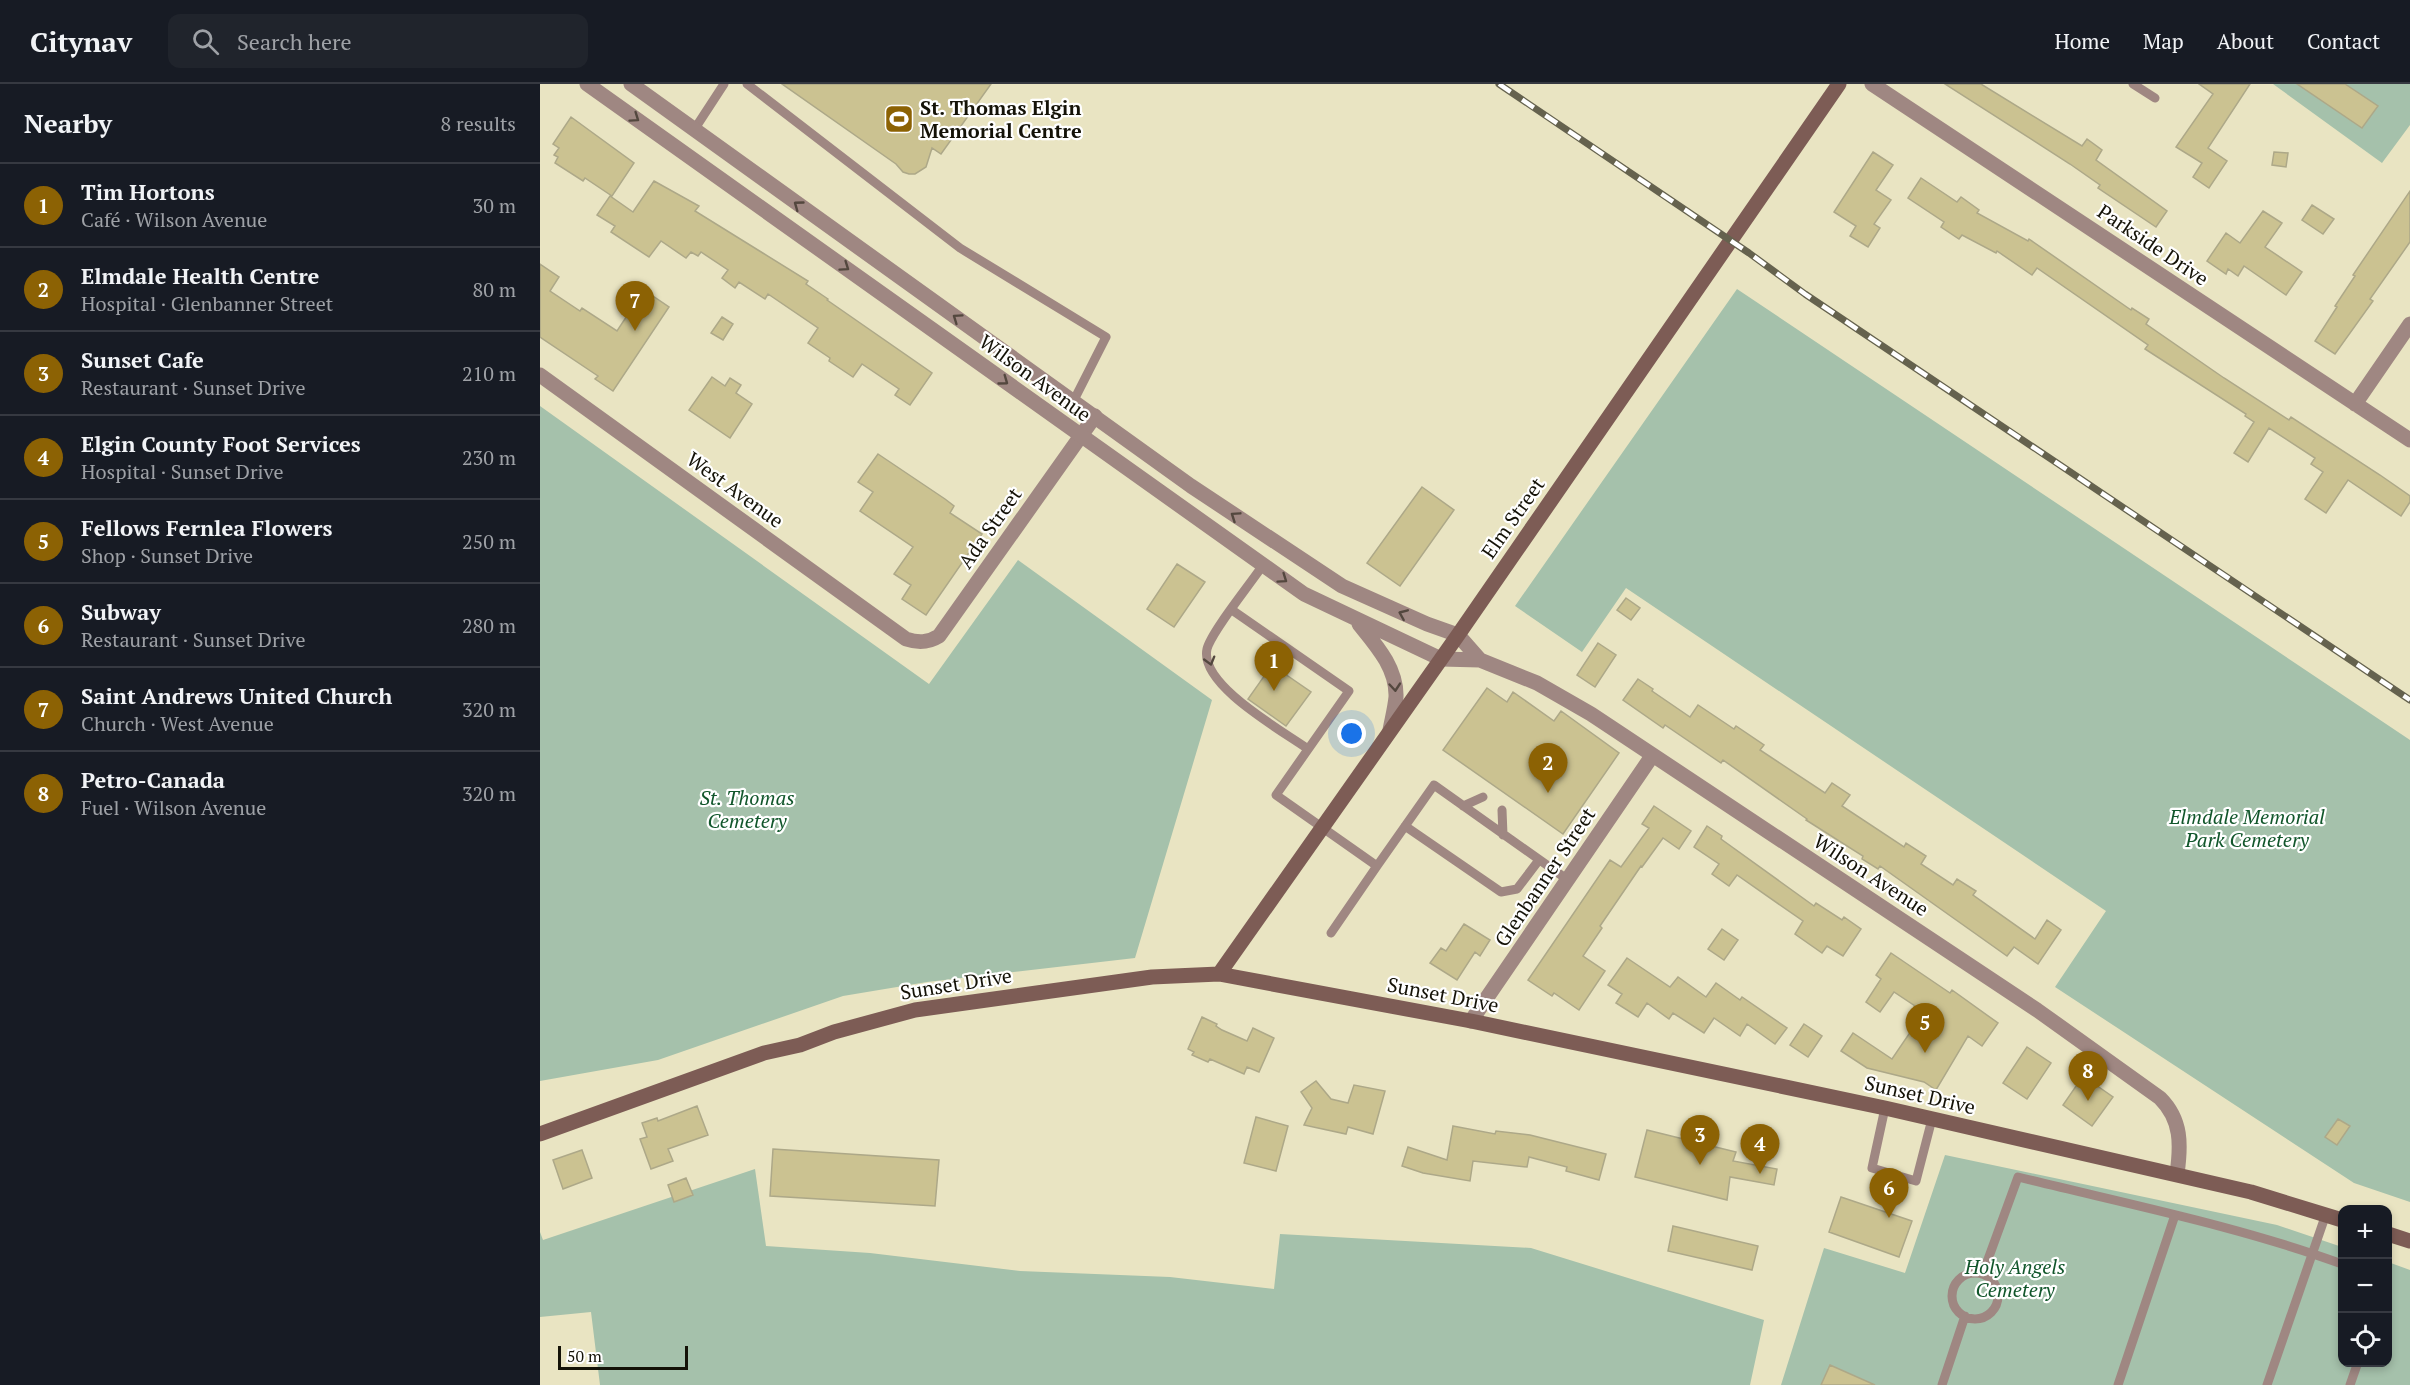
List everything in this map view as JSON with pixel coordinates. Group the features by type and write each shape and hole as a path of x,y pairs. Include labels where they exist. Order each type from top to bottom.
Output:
{"main road":[{"name":"Elm Street","path":"1219,974 1458,635 1839,84"},
{"name":"Sunset Drive","path":"540,1134 764,1053 800,1045 834,1032 915,1010 1152,977 1219,974 1471,1021 1886,1108 2251,1192 2338,1218"},
{"path":"2392,1235 2410,1241"}],"street":[{"name":"Wilson Avenue","path":"587,84 1304,594 1441,659 1480,660 1538,683 1590,714 2037,1010 2160,1098 2170,1108 2179,1130 2177,1174"},
{"name":"Wilson Avenue","path":"631,84 1191,486 1342,586 1417,620 1458,635 1480,660"},
{"name":"Parkside Drive","path":"1872,84 2410,440"},
{"path":"884,295 898,276"},
{"path":"2355,404 2410,324"},
{"name":"West Avenue","path":"540,375 906,639"},
{"name":"Ada Street","path":"906,639 924,642 939,636 1095,416"},
{"path":"1178,505 1191,486"},
{"path":"1355,620 1376,645 1394,675 1396,697 1390,730"},
{"name":"Glenbanner Street","path":"1471,1021 1652,756"}],"lane":[{"path":"694,130 724,84"},
{"path":"747,84 960,248 1106,338 1074,400"},
{"path":"2133,84 2155,98"},
{"path":"1263,565 1213,636 1207,650 1208,659 1227,693 1308,749"},
{"path":"1232,610 1349,691 1276,795 1377,866"},
{"path":"1331,933 1434,785 1568,880"},
{"path":"1463,806 1483,797"},
{"path":"1502,810 1503,835"},
{"path":"1405,826 1502,892 1517,889 1539,860"},
{"path":"1886,1108 1872,1168 1917,1181 1932,1119"},
{"path":"1983,1273 2018,1177 2175,1215 2314,1253 2338,1262"},
{"path":"2267,1385 2326,1214"},
{"path":"2118,1385 2175,1215"},
{"path":"1966,1273 1983,1273 1996,1283 1999,1299 1990,1314 1975,1320 1959,1314 1951,1300 1954,1284 1966,1273"},
{"path":"1942,1385 1965,1316"},
{"path":"2350,1385 2356,1367"}],"green space":[{"path":"2273,84 2410,84 2410,125 2382,163"},
{"name":"Elmdale Memorial Park Cemetery","path":"1737,289 2410,740 2410,1202 2354,1183 2055,987 2106,911 1626,588 1582,652 1515,606"},
{"name":"St. Thomas Cemetery","path":"540,406 929,684 1018,560 1212,700 1135,958 927,982 843,996 658,1060 540,1081"},
{"name":"Holy Angels Cemetery","path":"1945,1155 2277,1225 2338,1246 2338,1367 2392,1367 2392,1263 2410,1270 2410,1385 1781,1385 1824,1248 1905,1273"},
{"path":"755,1169 766,1246 870,1253 1020,1271 1170,1277 1274,1289 1280,1234 1531,1248 1764,1320 1750,1385 600,1385 591,1312 540,1317 540,1232 543,1240"}],"building":[{"name":"St. Thomas Elgin Memorial Centre","path":"782,84 991,84 941,154 932,148 926,167 915,174 909,174 903,172 896,164"},
{"path":"1945,84 1981,84 2082,146 2087,139 2102,150 2096,160 2167,211 2156,227 2098,188 2100,185 2070,164"},
{"path":"2199,84 2250,84 2208,148 2227,161 2209,188 2193,177 2202,163 2176,147 2213,94"},
{"path":"2297,84 2345,84 2378,106 2362,128"},
{"path":"571,117 634,163 612,196 585,178 583,181 555,163 558,157 554,155 559,148 553,144"},
{"path":"1873,152 1893,165 1876,190 1891,200 1874,224 1880,228 1868,247 1850,236 1856,226 1834,212"},
{"path":"2274,152 2288,153 2286,167 2272,165"},
{"path":"1921,178 1957,202 1961,197 1979,210 1977,213 2028,241 2029,239 2131,310 2132,308 2149,319 2146,324 2224,378 2289,420 2291,417 2410,496 2410,502 2401,516 2348,480 2326,513 2305,499 2323,472 2311,464 2315,458 2269,428 2248,462 2234,453 2254,422 2245,416 2246,414 2145,349 2148,345 2037,268 2032,275 1997,251 1996,253 1962,235 1959,239 1941,227 1944,222 1908,198"},
{"path":"654,181 699,206 695,211 808,281 806,284 827,300 932,373 910,405 895,395 899,389 862,364 853,377 829,361 830,358 808,343 818,328 768,294 765,299 739,282 735,288 722,278 728,270 701,252 698,256 691,252 686,258 661,241 649,257 611,232 615,226 597,215 610,196 633,212"},
{"path":"2410,191 2410,242 2370,299 2373,301 2335,354 2315,341 2355,276 2353,275"},
{"path":"2312,205 2334,219 2323,234 2302,220"},
{"path":"2263,211 2282,223 2265,247 2302,272 2286,295 2244,266 2238,276 2228,269 2226,274 2207,261 2226,233 2240,243"},
{"path":"540,264 559,277 550,291 580,311 582,308 617,331 644,290 669,307 613,391 595,379 598,376 540,337"},
{"path":"722,317 733,324 723,340 711,333"},
{"path":"712,377 725,386 730,378 741,385 736,393 752,404 730,438 689,410"},
{"path":"878,454 945,499 954,506 950,513 982,534 926,615 902,599 911,585 894,574 913,547 860,511 873,492 858,482"},
{"path":"1422,487 1454,510 1400,586 1367,563"},
{"path":"1177,564 1205,582 1174,627 1147,609"},
{"path":"1626,598 1640,608 1631,620 1617,610"},
{"path":"1598,643 1616,655 1595,687 1577,675"},
{"path":"1272,665 1311,692 1286,726 1248,699"},
{"path":"1638,679 1690,717 1698,705 1734,729 1736,726 1764,745 1760,750 1825,793 1832,783 1850,795 1842,806 1904,847 1906,843 1926,856 1921,864 1953,885 1957,879 1976,891 1973,895 2035,939 2047,920 2061,930 2038,964 2014,947 2007,956 1880,866 1878,869 1862,859 1863,856 1806,820 1723,760 1721,763 1665,725 1663,728 1623,700"},
{"path":"1487,688 1507,702 1513,692 1554,721 1561,711 1619,753 1563,834 1443,750"},
{"path":"1654,806 1691,831 1679,849 1663,838 1600,926 1602,928 1583,956 1605,971 1579,1010 1554,993 1552,996 1528,980 1610,860 1621,867 1649,828 1642,824"},
{"path":"1707,826 1722,836 1721,839 1814,906 1816,903 1842,920 1844,917 1861,929 1843,956 1827,946 1822,953 1795,934 1803,921 1737,875 1729,886 1712,874 1719,864 1694,847"},
{"path":"1464,924 1490,940 1480,956 1475,952 1457,980 1430,963 1441,948 1446,951"},
{"path":"1722,929 1738,940 1724,960 1708,949"},
{"path":"1891,953 1950,993 1952,990 1998,1023 1982,1046 1968,1036 1936,1090 1924,1082 1867,1068 1841,1051 1853,1033 1892,1059 1924,1012 1894,992 1880,1012 1866,1002 1881,979 1876,975"},
{"path":"1627,958 1670,987 1678,977 1706,997 1716,983 1740,1000 1742,997 1787,1028 1775,1044 1747,1024 1740,1036 1714,1018 1704,1033 1673,1013 1669,1019 1647,1003 1638,1017 1616,1003 1622,994 1608,985"},
{"path":"1202,1017 1217,1024 1216,1026 1222,1030 1247,1041 1253,1028 1274,1038 1259,1072 1247,1067 1244,1074 1210,1059 1208,1062 1192,1055 1194,1052 1188,1049"},
{"path":"1804,1024 1822,1036 1808,1057 1790,1045"},
{"path":"2027,1047 2051,1063 2027,1099 2003,1083"},
{"path":"2083,1076 2113,1097 2092,1126 2063,1105"},
{"path":"1316,1081 1331,1099 1348,1103 1354,1085 1385,1091 1373,1134 1348,1127 1346,1134 1304,1125 1312,1108 1301,1092"},
{"path":"697,1106 708,1135 668,1149 673,1161 651,1169 640,1139 647,1137 642,1123 657,1118 658,1121"},
{"path":"1256,1117 1288,1126 1276,1171 1244,1163"},
{"path":"2338,1119 2350,1126 2337,1145 2325,1137"},
{"path":"1453,1126 1495,1134 1496,1131 1530,1135 1606,1154 1599,1180 1566,1171 1567,1167 1529,1157 1527,1167 1473,1161 1470,1181 1423,1173 1402,1166 1408,1147 1447,1160"},
{"path":"1647,1130 1736,1152 1733,1161 1777,1169 1774,1185 1730,1177 1727,1200 1635,1177"},
{"path":"773,1149 939,1160 935,1206 770,1196"},
{"path":"582,1150 592,1178 563,1189 553,1160"},
{"path":"686,1178 693,1195 674,1202 668,1185"},
{"path":"1841,1197 1912,1221 1899,1257 1829,1232"},
{"path":"1673,1226 1758,1246 1752,1270 1668,1251"},
{"path":"1830,1365 1875,1385 1821,1385"}],"railway":[{"path":"1499,84 1749,253 1805,294 2410,700"}],"place":[{"name":"St. Thomas Elgin Memorial Centre","path":"899,119"},
{"name":"Saint Andrews United Church","path":"635,331"},
{"name":"Tim Hortons","path":"1274,691"},
{"name":"Elmdale Health Centre","path":"1548,793"},
{"name":"Fellows Fernlea Flowers","path":"1925,1053"},
{"name":"Petro-Canada","path":"2088,1101"},
{"name":"Sunset Cafe","path":"1700,1165"},
{"name":"Elgin County Foot Services","path":"1760,1174"},
{"name":"Subway","path":"1889,1218"}]}
